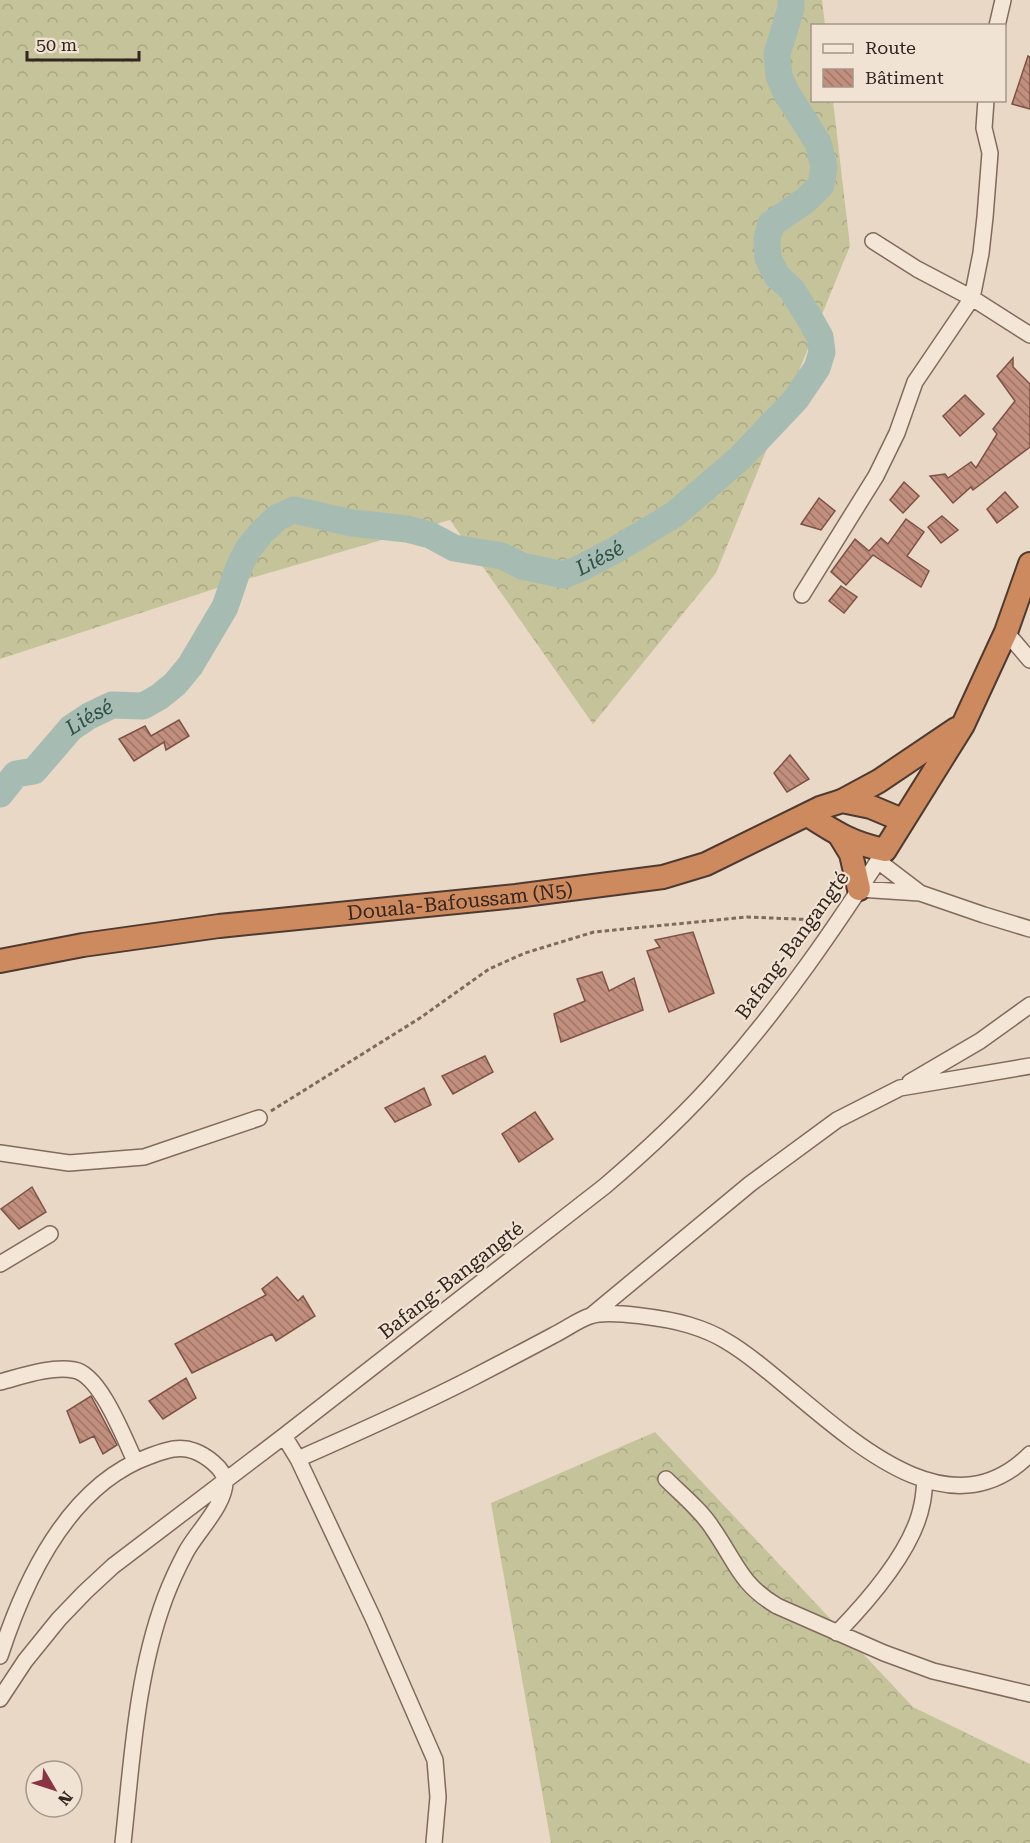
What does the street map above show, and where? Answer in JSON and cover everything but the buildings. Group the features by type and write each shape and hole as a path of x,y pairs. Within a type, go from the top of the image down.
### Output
{"highway":[{"path":"808,815 840,836 881,855 963,725 987,678 1030,564"},
{"name":"Douala-Bafoussam (N5)","path":"0,961 83,945 219,926 516,896 663,877 706,864 842,801 879,781 963,725"},
{"path":"842,801 871,807 902,820"},
{"path":"840,836 851,854 859,889"}],"street":[{"path":"997,24 1003,0"},
{"path":"802,595 876,476 897,433 915,382 972,298 986,217 990,153 984,128 986,102"},
{"path":"873,241 1030,334"},
{"path":"1006,632 1030,660"},
{"path":"881,855 920,893"},
{"name":"Bafang-Bangangté","path":"0,1699 59,1619 113,1566 284,1437 605,1186 640,1156 720,1075 765,1020 838,921 881,855"},
{"path":"859,889 920,893 1030,928"},
{"path":"298,1459 442,1394 592,1315 750,1184 808,1140 837,1120 900,1088 980,1041 1030,1005"},
{"path":"900,1088 1030,1066"},
{"path":"0,1153 69,1163 144,1157 259,1118"},
{"path":"0,1264 50,1234"},
{"path":"592,1315 652,1318 672,1321 712,1333 745,1354 866,1451 925,1480 955,1485 974,1485 1018,1466 1030,1454"},
{"path":"0,1382 51,1370 73,1370 84,1373 93,1382 113,1415 135,1461"},
{"path":"284,1437 298,1459 373,1618 435,1760 438,1797 434,1843"},
{"path":"0,1656 9,1628 41,1556 66,1521 101,1484 135,1461 166,1450 186,1448 202,1454 220,1470 225,1481 221,1497 187,1550 175,1574 156,1625 143,1680 128,1778 123,1843"},
{"path":"666,1479 713,1529 736,1569 762,1597 837,1633 933,1671 1030,1694"},
{"path":"837,1633 864,1605 910,1537 922,1506 925,1480"}],"path":[{"path":"259,1118 420,1018 489,969 525,953 594,932 747,917 838,921"}],"green space":[{"path":"0,0 822,0 825,24 811,24 811,102 833,102 850,246 716,573 593,724 450,520 217,588 0,659"},
{"path":"655,1432 913,1707 1030,1764 1030,1843 551,1843 491,1503"}],"waterway":[{"name":"Liésé","path":"0,794 16,774 34,771 71,728 89,716 112,705 143,706 175,684 190,666 225,607 238,569 248,549 278,517 294,510 352,523 407,529 430,535 454,548 502,556 522,566 564,575 617,549 675,514 740,458 796,399 817,368 822,352 820,337 807,314 792,290 777,276 768,258 767,239 771,224 806,200 821,185 824,167 818,143 786,92 779,76 777,54 791,8 791,0"}]}
